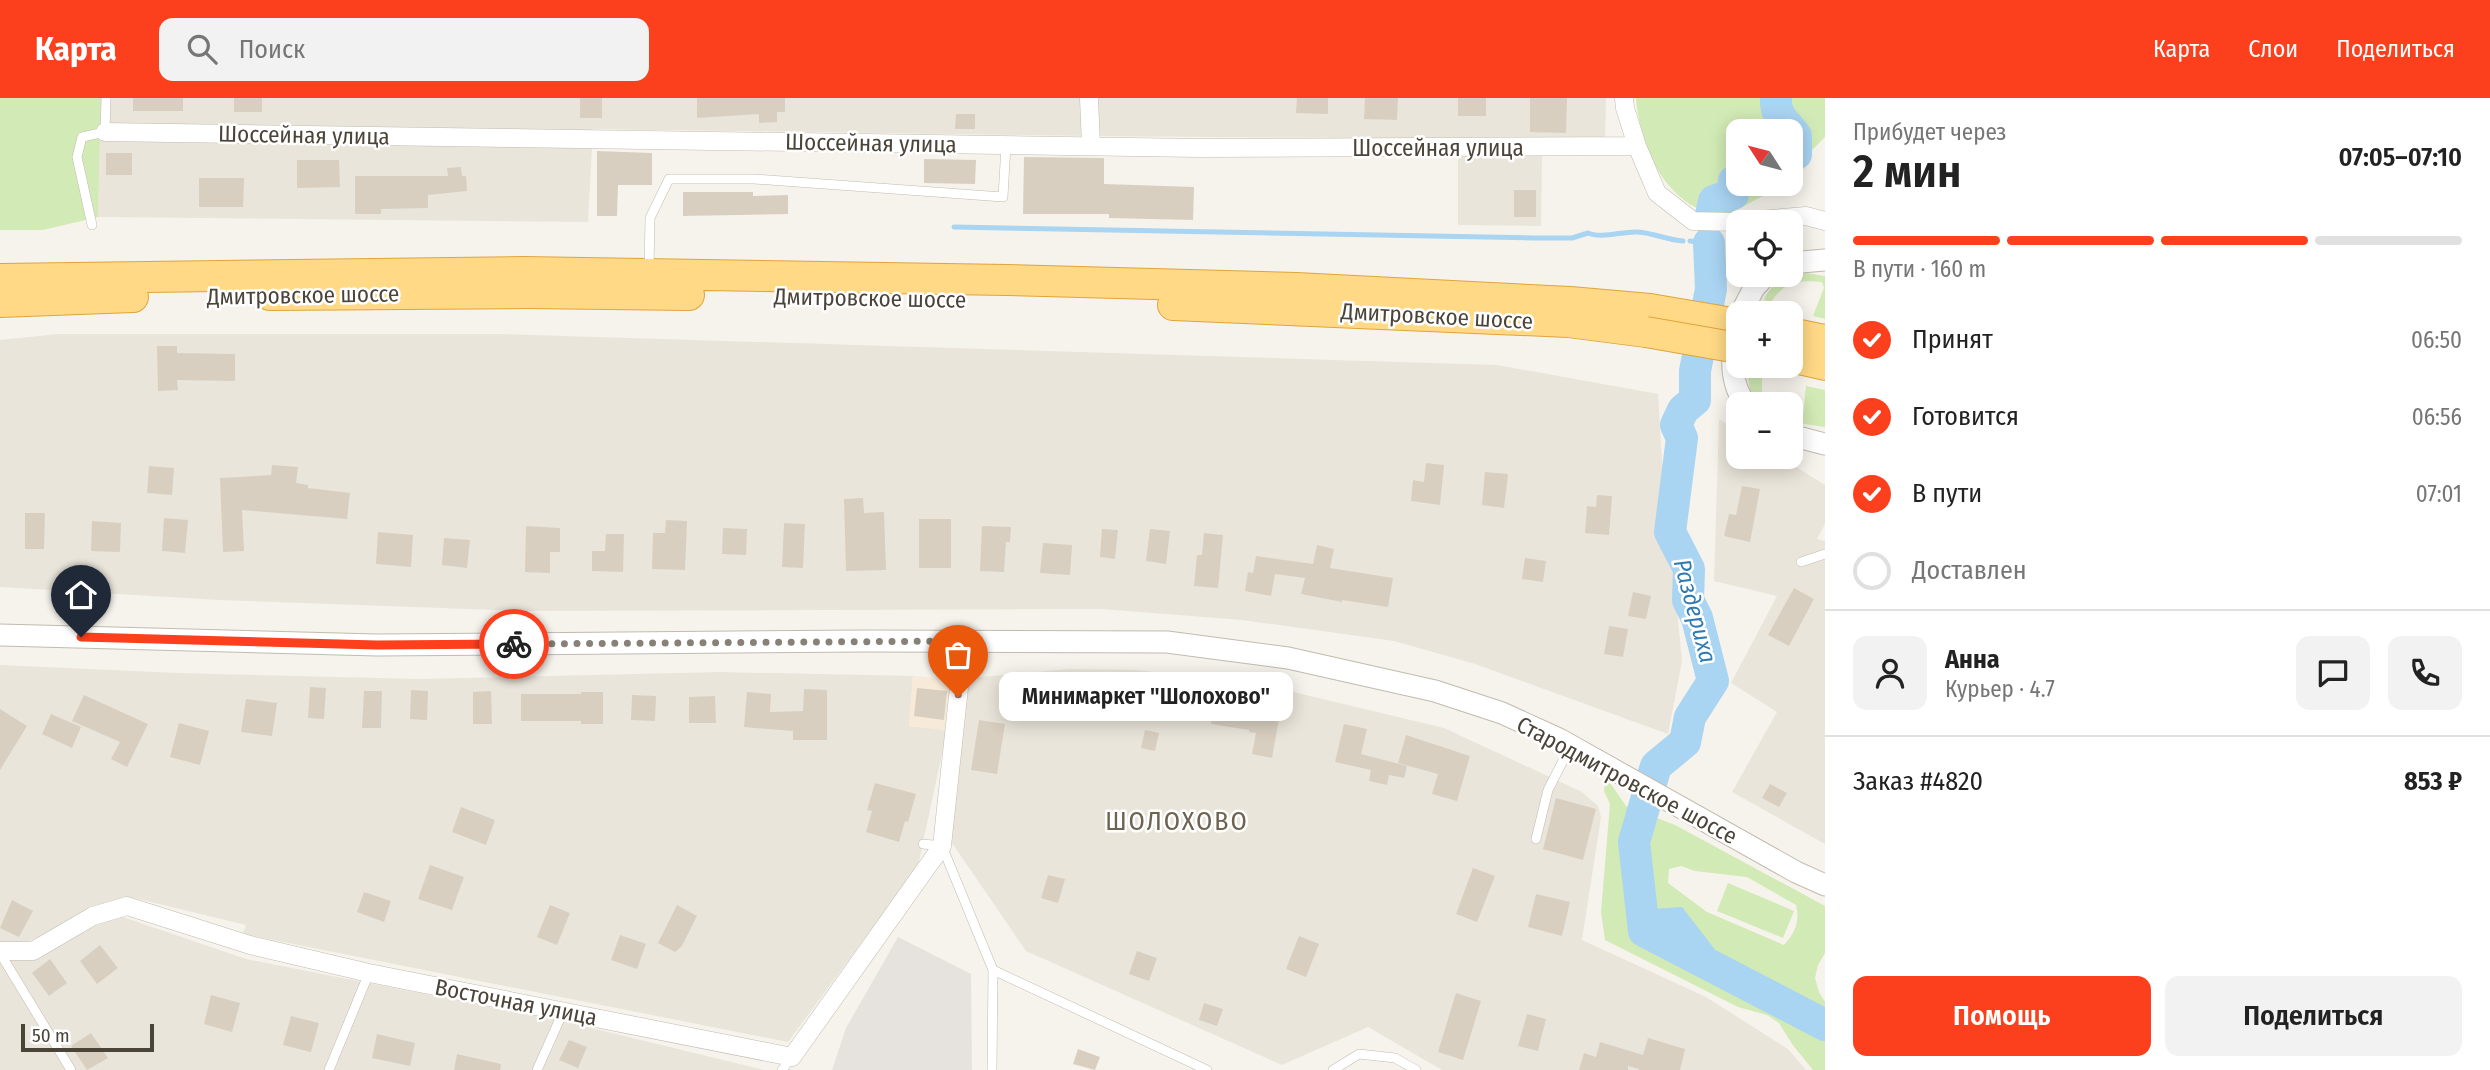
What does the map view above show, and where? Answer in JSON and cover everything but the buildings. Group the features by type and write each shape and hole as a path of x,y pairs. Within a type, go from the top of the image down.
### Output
{"highway":[{"name":"Дмитровское шоссе","path":"0,279 524,272 1296,288 1570,302 1648,321 1726,344"},
{"name":"Дмитровское шоссе","path":"0,302 107,297 526,293 1014,300 1569,322 1648,321 1726,325"}],"street":[{"path":"1089,98 1091,145"},
{"path":"1624,98 1637,146 1657,193 1693,220 1736,222 1806,216 1825,221"},
{"name":"Шоссейная улица","path":"104,132 1199,148 1637,146"},
{"path":"1803,262 1825,260"},
{"path":"1803,438 1825,444"},
{"name":"Стародмитровское шоссе","path":"0,635 377,645 1167,642 1289,658 1435,691 1502,713 1633,779 1796,872 1825,885"},
{"path":"942,846 964,641"},
{"name":"Восточная улица","path":"0,952 33,951 93,916 127,906 250,945 787,1063 942,846"}],"lane":[{"path":"92,225 77,157 82,137 104,132 106,98"},
{"path":"648,274 650,218 669,179 754,179 1003,197 1006,145"},
{"path":"1801,562 1825,554"},
{"path":"1536,839 1548,790 1571,746"},
{"path":"923,844 942,846 993,970 992,1070"},
{"path":"0,952 71,1070"},
{"path":"993,970 1207,1070"},
{"path":"329,1070 369,973"},
{"path":"537,1070 563,1012"},
{"path":"1333,1070 1359,1054 1395,1058 1416,1070"}],"shaded area":[{"path":"101,98 1606,98 1605,140 593,129 588,222 98,217"},
{"path":"1458,156 1542,156 1541,226 1458,225"},
{"path":"58,334 501,334 1497,365 1658,394 1663,477 1658,535 1673,571 1682,661 1668,734 1475,664 1394,641 1242,620 1102,609 524,611 219,600 0,587 0,340"},
{"path":"1719,419 1726,423 1726,469 1799,469 1825,485 1825,524 1817,539 1825,541 1825,844 1732,792 1777,712 1731,683 1777,596 1714,581"},
{"path":"0,665 420,679 720,672 913,676 909,726 947,730 918,866 788,1042 243,934 246,925 130,897 22,944 0,943"},
{"path":"1070,669 1138,670 1281,689 1444,728 1582,792 1598,806 1601,817 1582,940 1706,997 1788,1049 1806,1070 1442,1070 1368,1027 1282,1065 1026,951 950,840 969,678"},
{"path":"913,676 953,679 947,730 909,726"},
{"path":"117,915 246,959 571,1023 764,1070 0,1070 0,959 32,959"},
{"path":"898,937 971,974 972,1070 832,1070 846,1028"}],"green space":[{"path":"0,98 101,98 98,217 43,230 0,230"},
{"path":"1636,98 1825,98 1825,137 1810,152 1803,168 1803,119 1726,119 1726,196 1763,196 1736,210 1726,210 1726,215 1695,207 1668,184 1645,143"},
{"path":"1803,273 1825,276 1825,319 1813,316 1824,288 1822,282 1803,281"},
{"path":"1786,287 1772,301 1764,300 1771,289"},
{"path":"1748,378 1762,378 1762,392 1750,392"},
{"path":"1806,386 1825,390 1825,427 1803,424"},
{"path":"1606,777 1626,806 1675,825 1825,906 1825,953 1815,978 1825,1002 1825,1070 1813,1070 1779,1023 1767,1015 1738,1007 1605,940 1601,912 1610,804 1604,791","holes":["1681,866 1695,871 1747,877 1796,905 1797,922 1791,936 1784,945 1707,912 1668,883 1669,869"]},
{"path":"1728,883 1794,911 1783,938 1717,911"}],"water":[{"path":"1682,907 1727,965 1727,983 1693,973 1644,940 1640,917 1653,909"}],"waterway":[{"name":"Раздериха","path":"1776,98 1782,119"},
{"name":"Раздериха","path":"1711,215 1714,201 1728,196"},
{"path":"954,227 1534,238 1572,238 1588,233 1599,235 1638,232 1683,241"},
{"path":"1690,241 1709,243"},
{"name":"Раздериха","path":"1709,243 1711,289 1695,371 1695,400 1683,410 1676,425 1682,438 1670,532 1689,569 1688,600 1697,618 1713,681 1690,717 1685,742 1656,766 1634,842 1644,931 1825,1025"}],"way so far":[{"path":"514,644 964,641 958,697"}],"place":[{"name":"Минимаркет \"Шолохово\"","path":"958,697"}],"district":[{"name":"ШОЛОХОВО","path":"1177,821"}],"route":[{"path":"81,637 377,645 514,644"}]}
